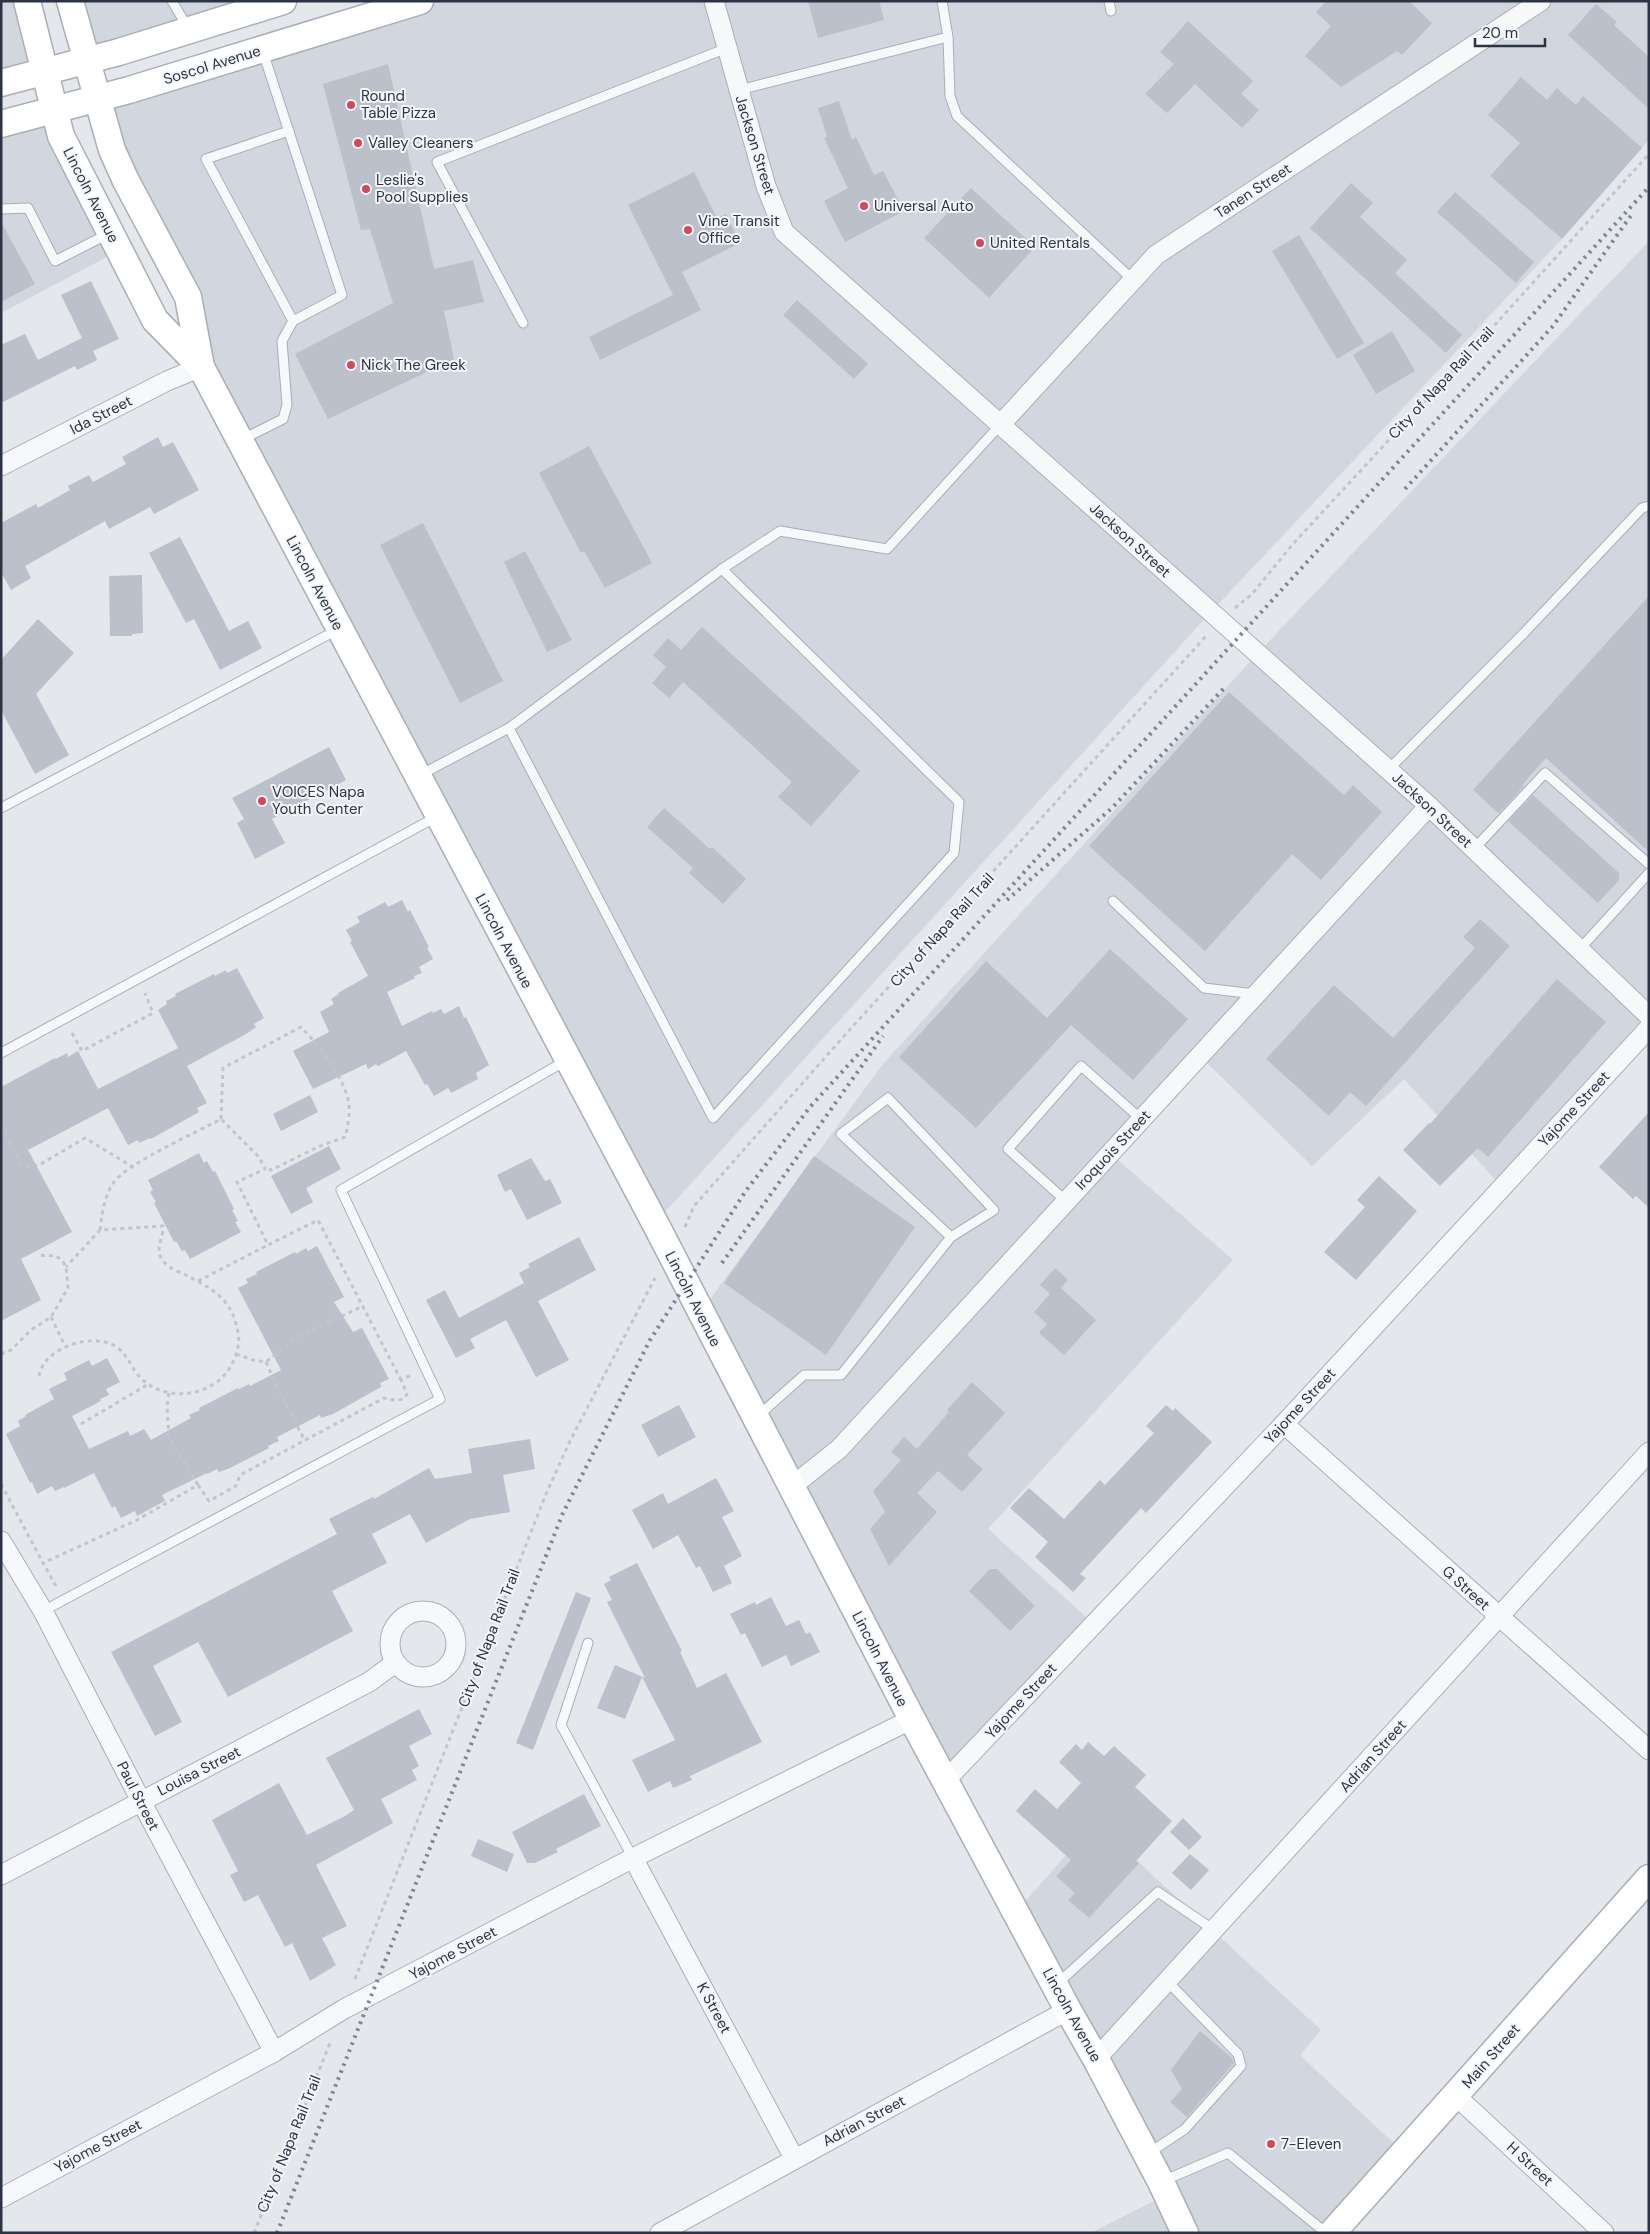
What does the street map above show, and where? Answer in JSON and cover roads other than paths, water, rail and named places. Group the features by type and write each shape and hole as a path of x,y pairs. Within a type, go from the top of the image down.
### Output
{"main road":[{"name":"Lincoln Avenue","path":"27,1 61,136 110,233 156,320 201,367 756,1418 912,1719 1161,2182 1185,2233"},
{"name":"Lincoln Avenue","path":"70,1 112,150 188,297 201,367"},
{"path":"1,83 189,30 253,6 282,1"},
{"name":"Soscol Avenue","path":"1,124 97,98 420,1"},
{"name":"Main Street","path":"1332,2233 1649,1878"}],"street":[{"name":"Jackson Street","path":"714,1 766,186 784,232 1429,806 1649,1016"},
{"name":"Tanen Street","path":"1001,424 1156,255 1541,1"},
{"name":"Ida Street","path":"1,466 167,381 201,367"},
{"name":"Iroquois Street","path":"791,1487 839,1449 1429,806"},
{"name":"Yajome Street","path":"945,1780 1284,1424 1649,1028"},
{"name":"G Street","path":"1284,1424 1649,1750"},
{"name":"Adrian Street","path":"1096,2059 1649,1452"},
{"name":"Paul Street","path":"1,1541 6,1561 43,1611 274,2052"},
{"name":"Louisa Street","path":"1,1875 369,1682 395,1663"},
{"name":"Yajome Street","path":"1,2198 274,2052 344,2009 633,1858 912,1719"},
{"name":"K Street","path":"633,1858 794,2158"},
{"name":"Adrian Street","path":"660,2233 794,2158 1068,2010"},
{"name":"H Street","path":"1456,2096 1604,2233"}],"lane":[{"path":"172,1 189,30"},
{"path":"942,1 948,37 950,96 957,116 1133,280"},
{"path":"1108,1 1111,12"},
{"path":"739,90 948,37"},
{"path":"523,323 437,162 727,48"},
{"path":"240,441 283,419 287,405 282,341 293,321 342,295 262,49"},
{"path":"289,131 206,159 293,321"},
{"path":"1,209 28,208 55,261 110,233"},
{"path":"417,776 509,728 722,569 780,530 887,549 1001,424"},
{"path":"1388,770 1524,633 1642,508 1649,506"},
{"path":"509,728 713,1118 954,853 959,802 722,569"},
{"path":"1,808 339,629"},
{"path":"1474,849 1545,773 1649,864"},
{"path":"1,1053 438,816"},
{"path":"1579,950 1649,873"},
{"path":"1113,901 1204,988 1258,994"},
{"path":"43,1611 440,1399 341,1190 567,1060"},
{"path":"1066,1201 1008,1149 1081,1066 1141,1119"},
{"path":"756,1418 804,1376 841,1375 951,1237 994,1210 888,1098 841,1134 951,1237"},
{"path":"588,1643 561,1725 633,1858"},
{"path":"1055,1986 1158,1892 1214,1930"},
{"path":"1146,2154 1185,2129 1241,2066 1238,2054 1168,1981"},
{"path":"1161,2182 1228,2153 1326,2233"}],"railway":[{"path":"277,2233 563,1513 650,1340 745,1192 810,1107 1649,187"},
{"path":"1405,489 1553,326 1632,214"},
{"path":"1007,900 1112,808 1226,686"},
{"path":"722,1263 883,1036"}],"place":[{"name":"Round Table Pizza","path":"351,105"},
{"name":"Valley Cleaners","path":"358,143"},
{"name":"Leslie's Pool Supplies","path":"366,189"},
{"name":"Universal Auto","path":"864,206"},
{"name":"Vine Transit Office","path":"688,230"},
{"name":"United Rentals","path":"980,243"},
{"name":"Nick The Greek","path":"351,365"},
{"name":"VOICES Napa Youth Center","path":"262,801"},
{"name":"7-Eleven","path":"1271,2144"}]}
